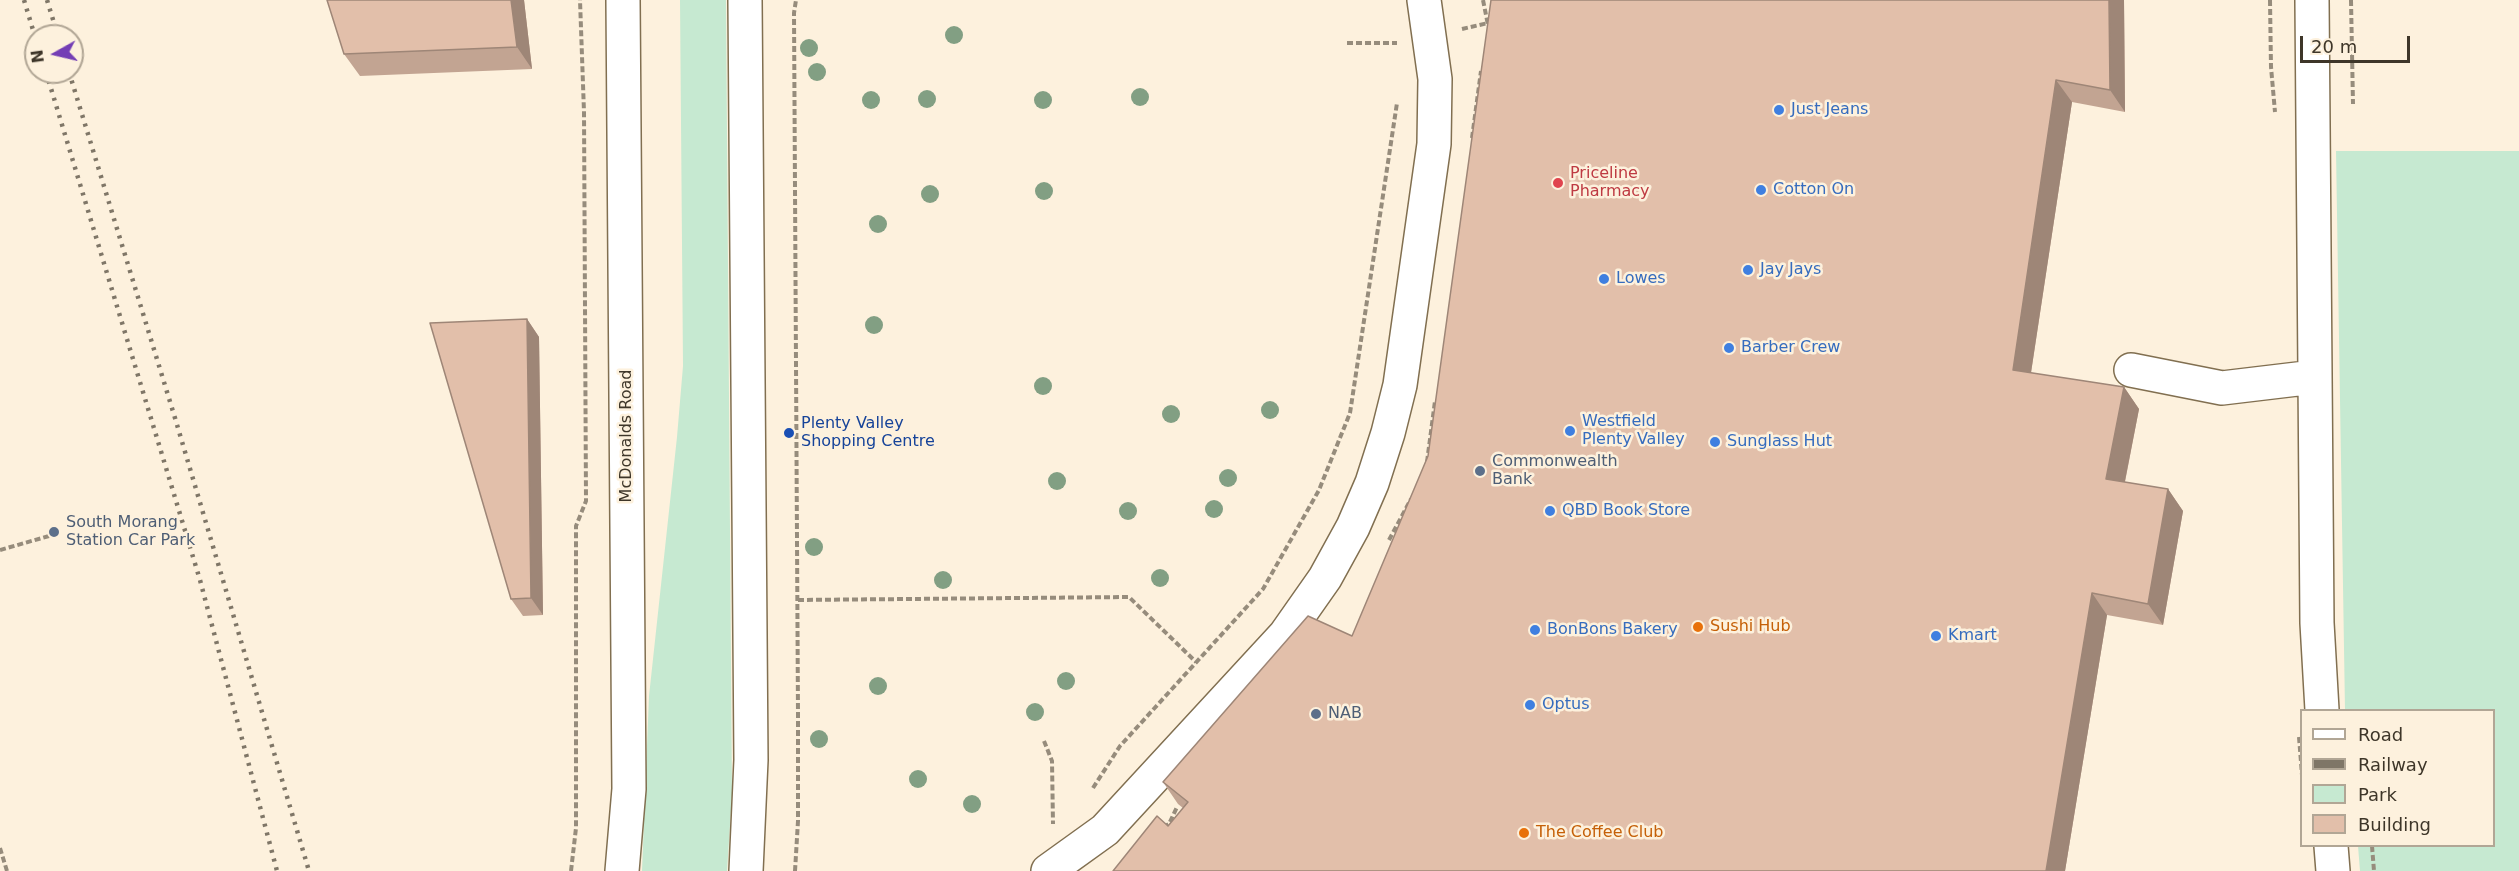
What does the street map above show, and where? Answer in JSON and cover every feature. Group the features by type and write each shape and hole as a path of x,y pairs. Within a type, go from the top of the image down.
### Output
{"main road":[{"name":"McDonalds Road","path":"622,871 629,789 623,0"},
{"path":"1059,864 1105,830 1285,635 1325,578 1353,527 1372,483 1400,385 1434,144 1435,79 1424,0"},
{"path":"2312,0 2317,623 2322,709"},
{"path":"746,2 751,760 746,871"},
{"path":"2131,370 2222,388 2314,377"},
{"path":"2331,847 2333,871"}],"path":[{"path":"570,871 576,828 576,525 586,501 584,112 580,0"},
{"path":"795,871 798,821 794,13 796,0"},
{"path":"2351,0 2353,104"},
{"path":"1347,43 1400,43 1402,51"},
{"path":"1089,794 1105,765 1120,746 1263,589 1319,490 1350,413 1398,94"},
{"path":"0,550 56,534"},
{"path":"798,600 1129,597 1196,662"},
{"path":"1044,741 1052,761 1052,820 1057,836 1059,864"},
{"path":"2372,847 2374,871"},
{"path":"0,848 7,871"}],"green space":[{"path":"680,0 726,0 732,795 727,871 642,871 649,696 683,366"},
{"path":"2336,151 2519,151 2519,871 2360,871 2358,847 2495,847 2495,709 2345,709"}],"building":[{"path":"327,0 511,0 517,47 344,54"},
{"name":"Westfield Plenty Valley","path":"1491,0 2109,0 2110,90 2056,80 2013,370 2124,387 2106,479 2168,489 2148,604 2092,593 2046,871 1113,871 1157,816 1168,826 1188,802 1163,782 1308,616 1352,636 1428,456"},
{"path":"527,319 531,598 511,599 430,323"}],"railway":[{"path":"24,0 31,24"},
{"path":"47,0 54,24"},
{"path":"50,84 200,580 277,871"},
{"path":"73,84 175,418 309,871"}],"place":[{"name":"Just Jeans","path":"1779,110"},
{"name":"Priceline Pharmacy","path":"1558,183"},
{"name":"Cotton On","path":"1761,190"},
{"name":"Jay Jays","path":"1748,270"},
{"name":"Lowes","path":"1604,279"},
{"name":"Barber Crew","path":"1729,348"},
{"name":"Westfield Plenty Valley","path":"1570,431"},
{"name":"Plenty Valley Shopping Centre","path":"789,433"},
{"name":"Sunglass Hut","path":"1715,442"},
{"name":"Commonwealth Bank","path":"1480,471"},
{"name":"QBD Book Store","path":"1550,511"},
{"name":"South Morang Station Car Park","path":"54,532"},
{"name":"Sushi Hub","path":"1698,627"},
{"name":"BonBons Bakery","path":"1535,630"},
{"name":"Kmart","path":"1936,636"},
{"name":"Optus","path":"1530,705"},
{"name":"NAB","path":"1316,714"},
{"name":"The Coffee Club","path":"1524,833"}]}
